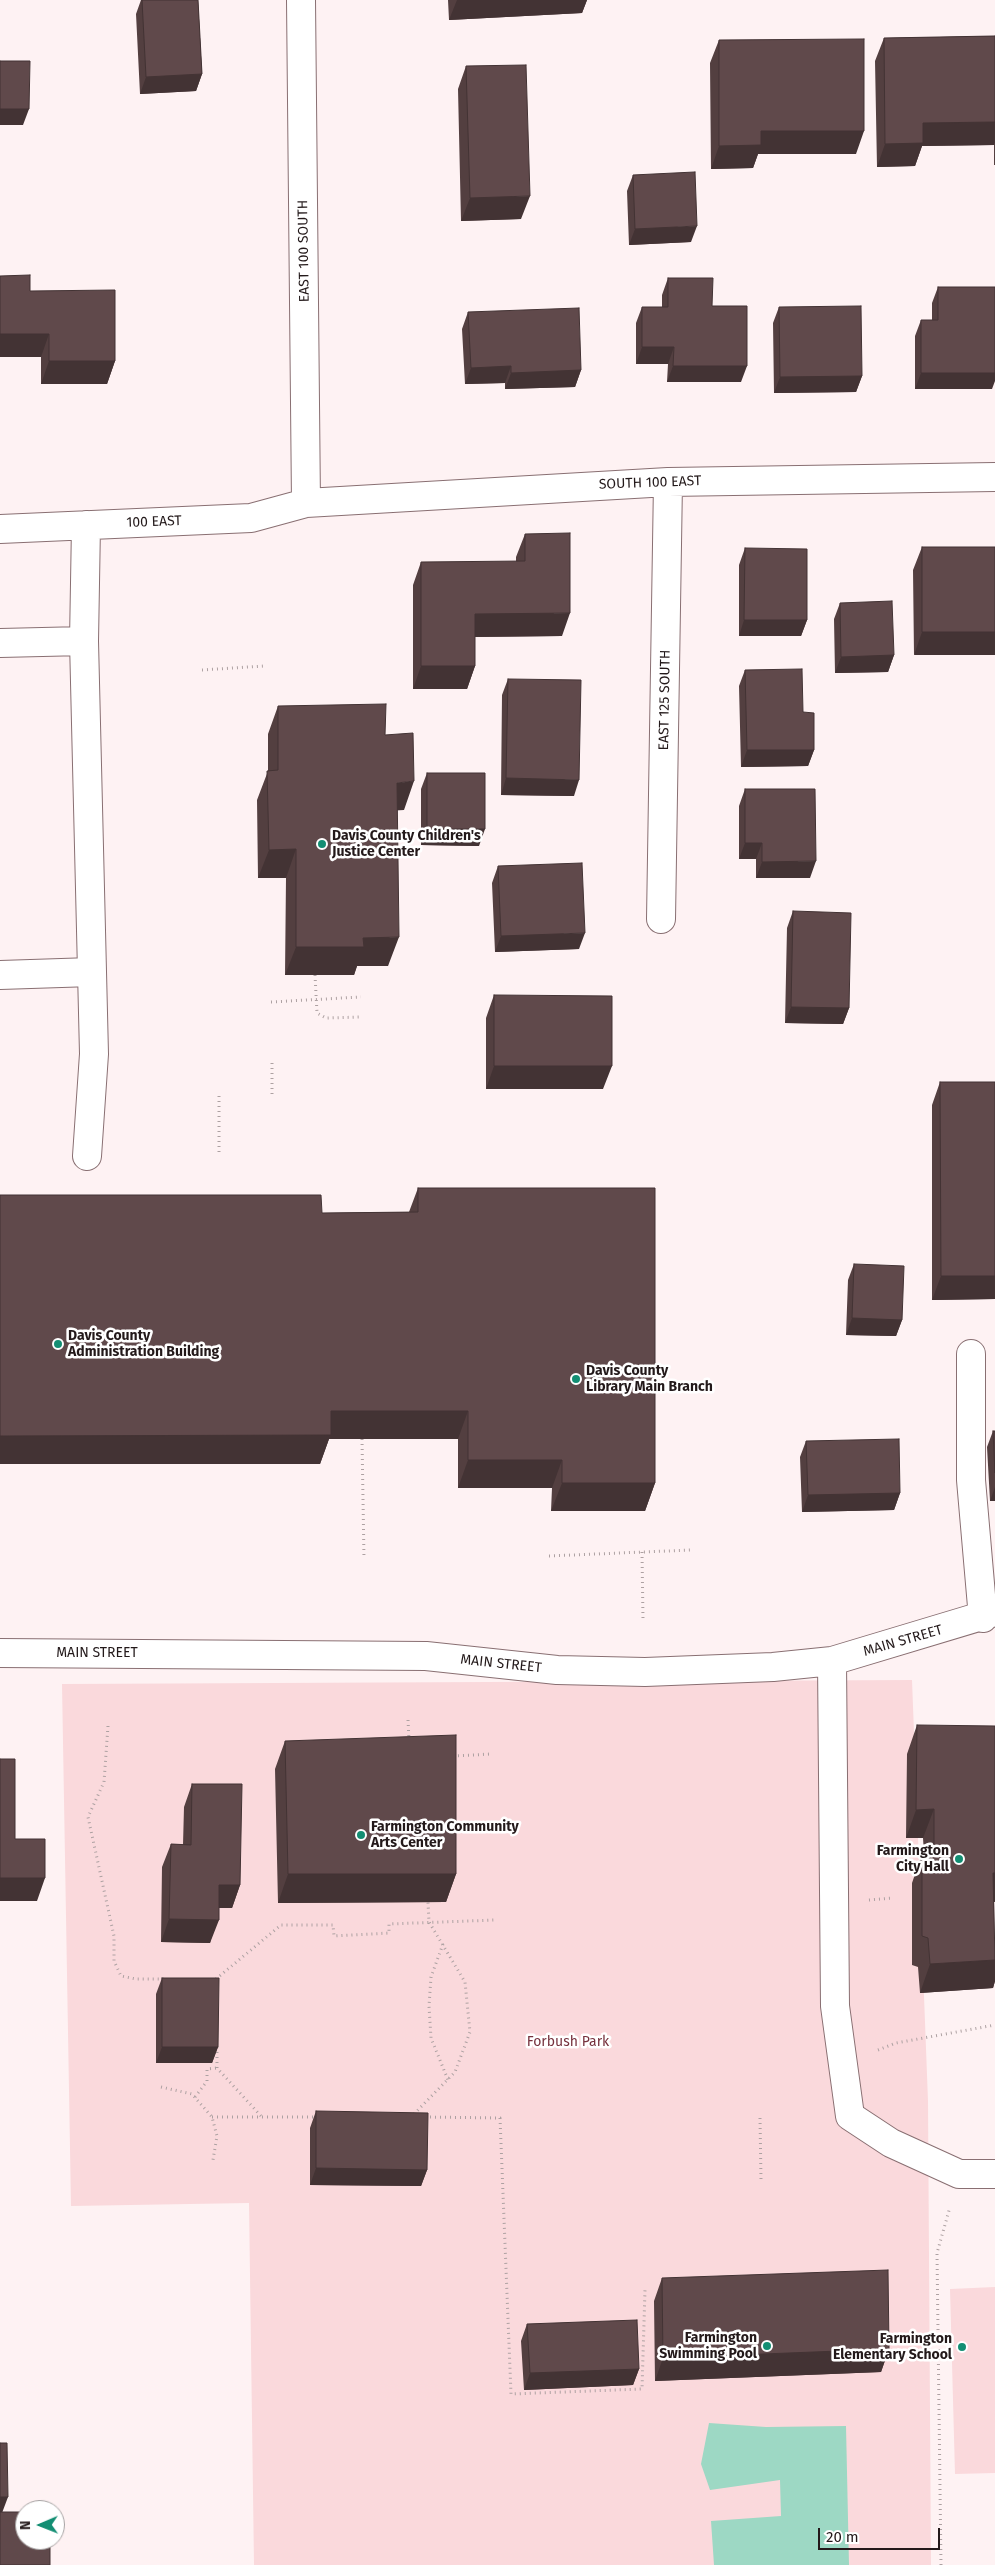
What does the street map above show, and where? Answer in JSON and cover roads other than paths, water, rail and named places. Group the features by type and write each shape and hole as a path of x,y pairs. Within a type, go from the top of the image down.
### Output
{"street":[{"name":"EAST 100 SOUTH","path":"301,0 306,503"},
{"name":"SOUTH 100 EAST","path":"306,503 668,482 995,476"},
{"name":"EAST 125 SOUTH","path":"661,919 668,482"},
{"name":"100 EAST","path":"0,529 251,518 306,503"},
{"path":"86,525 84,641 94,1054 87,1156"},
{"path":"0,642 84,641"},
{"path":"0,975 92,972"},
{"path":"972,1354 971,1480 989,1615"},
{"name":"MAIN STREET","path":"0,1653 426,1656 557,1670 645,1672 773,1667 832,1661 989,1615"},
{"path":"832,1661 836,2006 850,2116 891,2144 959,2174 995,2174"}],"place":[{"name":"Davis County Children's Justice Center","path":"322,844"},
{"name":"Davis County Administration Building","path":"58,1344"},
{"name":"Davis County Library Main Branch","path":"576,1379"},
{"name":"Farmington Community Arts Center","path":"361,1835"},
{"name":"Farmington City Hall","path":"959,1859"},
{"name":"Farmington Swimming Pool","path":"767,2346"},
{"name":"Farmington Elementary School","path":"962,2347"}],"park label":[{"name":"Forbush Park","path":"568,2042"}]}
